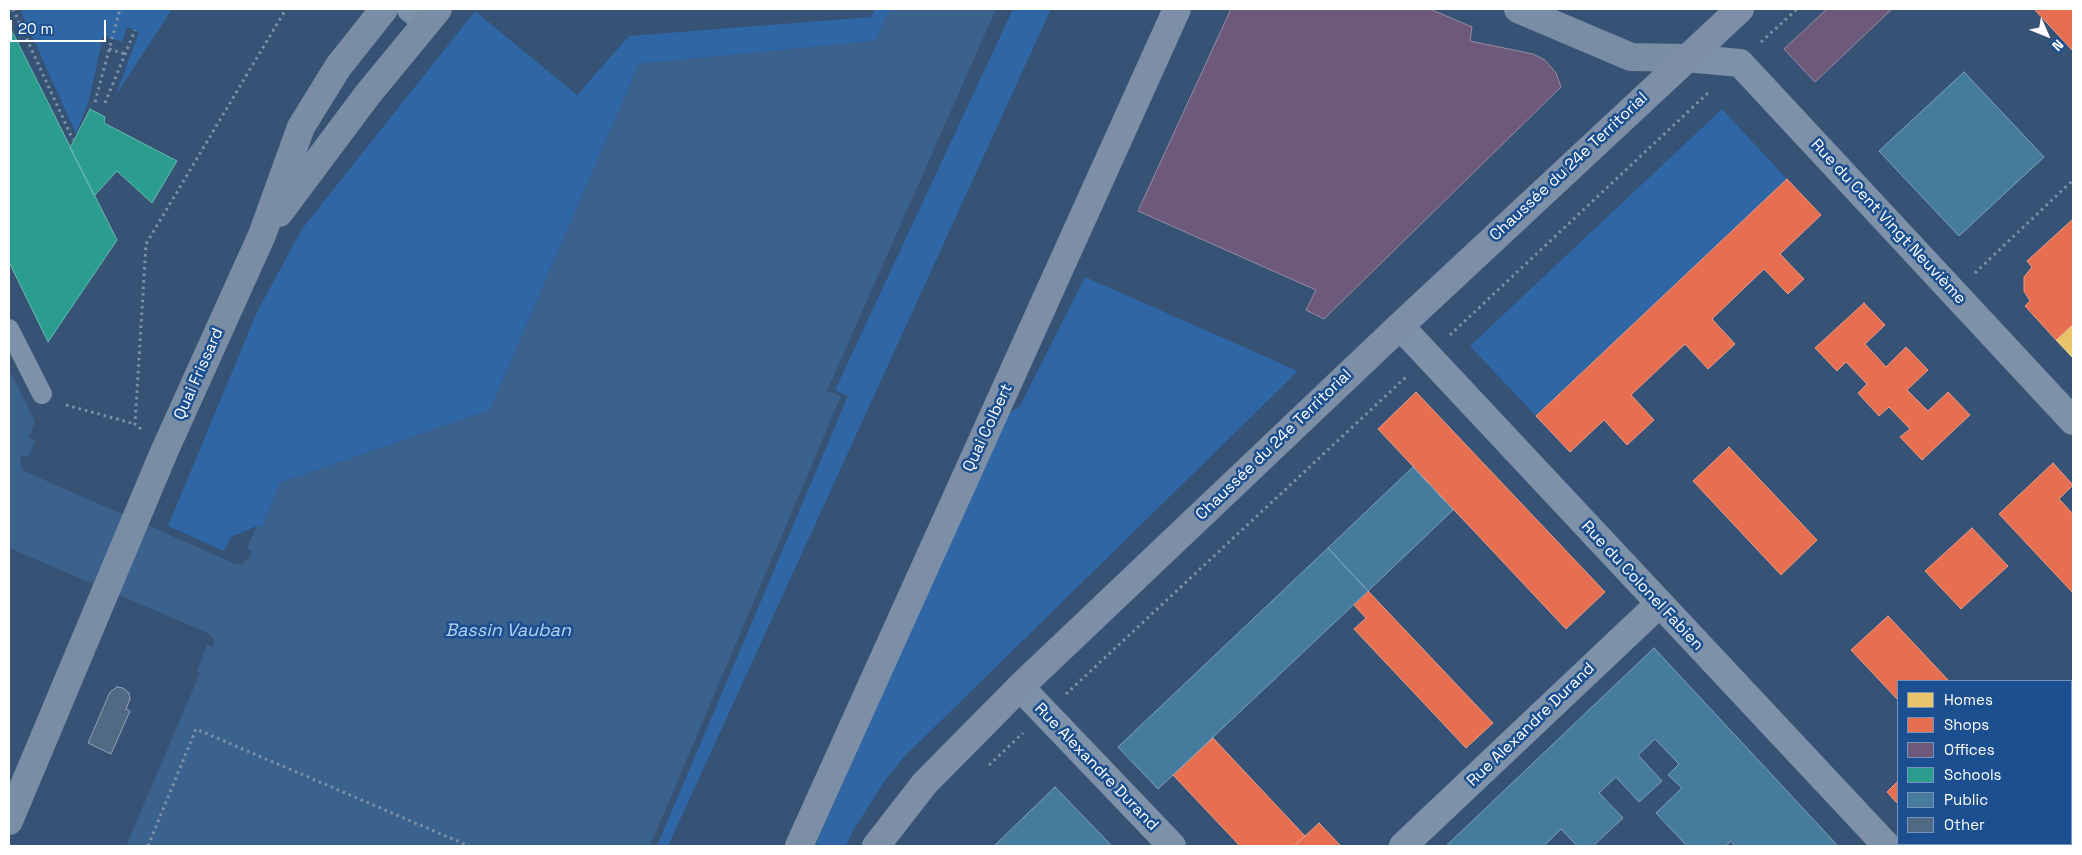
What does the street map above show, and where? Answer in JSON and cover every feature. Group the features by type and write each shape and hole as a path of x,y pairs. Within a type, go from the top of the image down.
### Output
{"main road":[{"name":"Quai Colbert","path":"799,846 1177,9"},
{"name":"Chaussée du 24e Territorial","path":"876,846 925,783 1020,687 1400,326 1686,58 1718,18 1740,9"}],"street":[{"name":"Quai Frissard","path":"9,820 164,452 262,235 301,127 338,67 384,9"},
{"path":"1518,9 1631,57 1686,58 1740,63"},
{"name":"Quai Frissard","path":"262,235 368,94 425,13"},
{"name":"Rue du Cent Vingt Neuvième","path":"1740,63 2073,420"},
{"name":"Rue du Colonel Fabien","path":"1400,326 1887,846"},
{"name":"Rue Alexandre Durand","path":"1403,846 1659,604"},
{"name":"Rue Alexandre Durand","path":"1020,687 1172,846"}],"lane":[{"path":"9,329 42,394"}],"path":[{"path":"13,9 73,140"},
{"path":"95,102 120,9"},
{"path":"135,424 146,244 286,9"},
{"path":"988,766 1797,9"},
{"path":"105,103 135,30"},
{"path":"109,49 125,54"},
{"path":"1955,292 2073,180"},
{"path":"42,394 74,409 135,424 164,452"},
{"path":"148,846 196,729 469,846"}],"shaded area":[{"path":"20,9 172,9 116,95 139,32 127,27 122,42 103,36 89,100 76,134"},
{"path":"875,9 890,9 875,41 639,64 490,410 280,483 262,527 257,526 231,537 224,551 168,526 257,312 302,229 475,11 577,95 629,36 871,17"},
{"path":"1013,9 1051,9 668,846 657,846 848,396 835,390"},
{"path":"1722,109 1787,179 1536,416 1470,346"},
{"path":"1085,277 1298,371 905,756 886,779 854,829 846,846 815,846 1006,415 1020,406"}],"water":[{"name":"Bassin Vauban","path":"890,9 996,9 827,391 841,396 650,846 126,846 200,673 197,671 207,645 213,647 214,640 208,633 9,548 9,369 35,421 29,437 35,441 29,456 21,455 20,464 24,471 236,564 243,564 252,554 252,551 247,548 257,526 262,527 280,483 490,410 639,64 875,41"}],"building: Homes":[{"path":"2073,324 2073,358 2056,340"}],"building: Shops":[{"path":"2034,9 2073,9 2073,51"},
{"path":"1787,179 1821,215 1780,254 1804,279 1788,294 1764,269 1712,319 1735,344 1708,369 1685,344 1631,395 1654,420 1627,445 1604,420 1570,452 1536,416"},
{"path":"2073,219 2073,324 2056,340 2025,306 2030,301 2024,291 2024,277 2032,267 2027,261"},
{"path":"1864,303 1885,325 1865,344 1886,367 1906,347 1928,370 1907,390 1928,411 1948,392 1970,415 1922,460 1900,437 1910,429 1889,407 1879,416 1858,393 1867,384 1846,362 1837,371 1815,348"},
{"path":"1416,392 1605,592 1566,629 1378,429"},
{"path":"1729,447 1817,540 1781,575 1693,481"},
{"path":"2053,463 2073,485 2059,499 2073,514 2073,593 1999,514"},
{"path":"1972,528 2008,566 1961,609 1925,571"},
{"path":"1368,591 1493,723 1466,748 1354,629 1366,618 1353,604"},
{"path":"1888,616 1948,680 1897,680 1897,699 1851,650"},
{"path":"1213,738 1305,836 1294,846 1240,846 1173,775"},
{"path":"1897,782 1897,803 1887,792"},
{"path":"1319,823 1341,846 1294,846 1305,836"}],"building: Offices":[{"path":"1231,9 1430,9 1472,27 1470,41 1533,54 1545,60 1556,73 1561,87 1324,319 1306,310 1316,290 1138,211"},
{"path":"1827,9 1892,9 1815,82 1784,49"}],"building: Schools":[{"path":"9,25 117,240 48,342 9,262"},
{"path":"90,109 105,117 104,123 177,161 152,203 117,171 94,196 70,148"}],"building: Public":[{"path":"1964,72 2044,157 1959,236 1879,151"},
{"path":"1413,467 1453,510 1368,591 1328,548"},
{"path":"1328,548 1368,591 1158,789 1118,747"},
{"path":"1654,648 1838,846 1735,846 1731,841 1726,846 1687,846 1656,813 1682,788 1668,775 1679,764 1655,739 1638,755 1662,781 1639,802 1616,777 1599,793 1623,818 1593,846 1577,846 1561,829 1544,846 1446,846"},
{"path":"2073,769 2072,835 2072,770"},
{"path":"1055,787 1112,846 994,846"},
{"path":"2007,845 2060,845 2058,846"}],"building: Other":[{"path":"117,687 123,688 129,693 130,699 126,709 130,711 111,754 88,743 110,692"}]}
